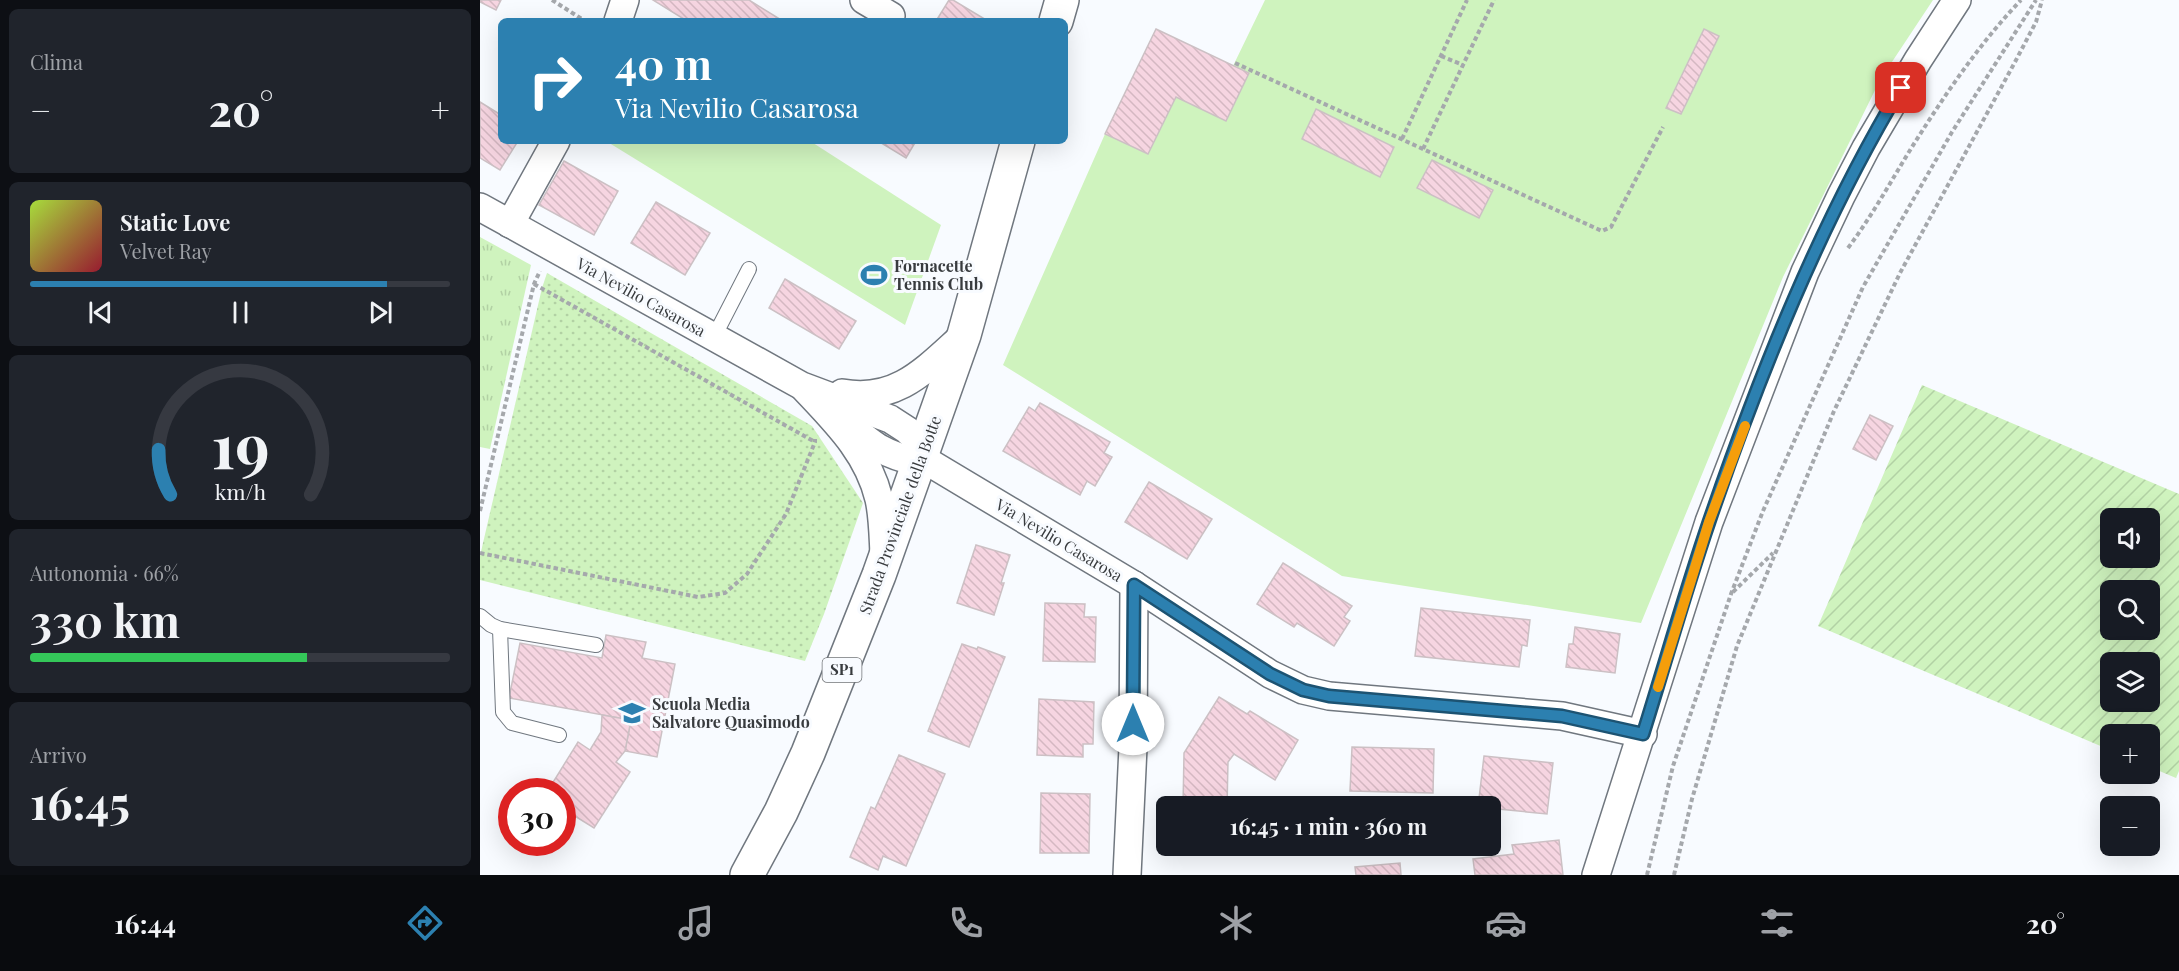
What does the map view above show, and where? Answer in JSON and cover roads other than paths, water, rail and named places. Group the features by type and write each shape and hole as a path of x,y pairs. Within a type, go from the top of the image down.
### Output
{"main road":[{"path":"1057,18 1062,0"},
{"name":"Strada Provinciale della Botte","path":"747,875 782,812 808,753 884,560 964,334 1017,144"}],"street":[{"path":"619,18 625,0"},
{"path":"864,0 891,16"},
{"path":"1596,875 1709,522 1805,272 1866,148 1957,0"},
{"path":"510,224 554,144"},
{"name":"Via Nevilio Casarosa","path":"480,207 802,386 880,450 899,458 920,455 1134,585 1270,674 1303,690 1329,696 1562,716 1643,734"},
{"name":"Via Nevilio Casarosa","path":"802,386 867,396 890,391 925,369 964,334"},
{"name":"Via Nevilio Casarosa","path":"802,386 849,437 868,467 879,499 884,560"},
{"path":"1127,875 1133,747 1134,585"}],"lane":[{"path":"714,337 749,269"},
{"path":"480,616 491,626 500,629 596,645"},
{"path":"500,629 503,712 512,723 559,735"}],"place":[{"name":"Fornacette Tennis Club","path":"874,275"},
{"name":"Scuola Media Salvatore Quasimodo","path":"632,713"}]}
